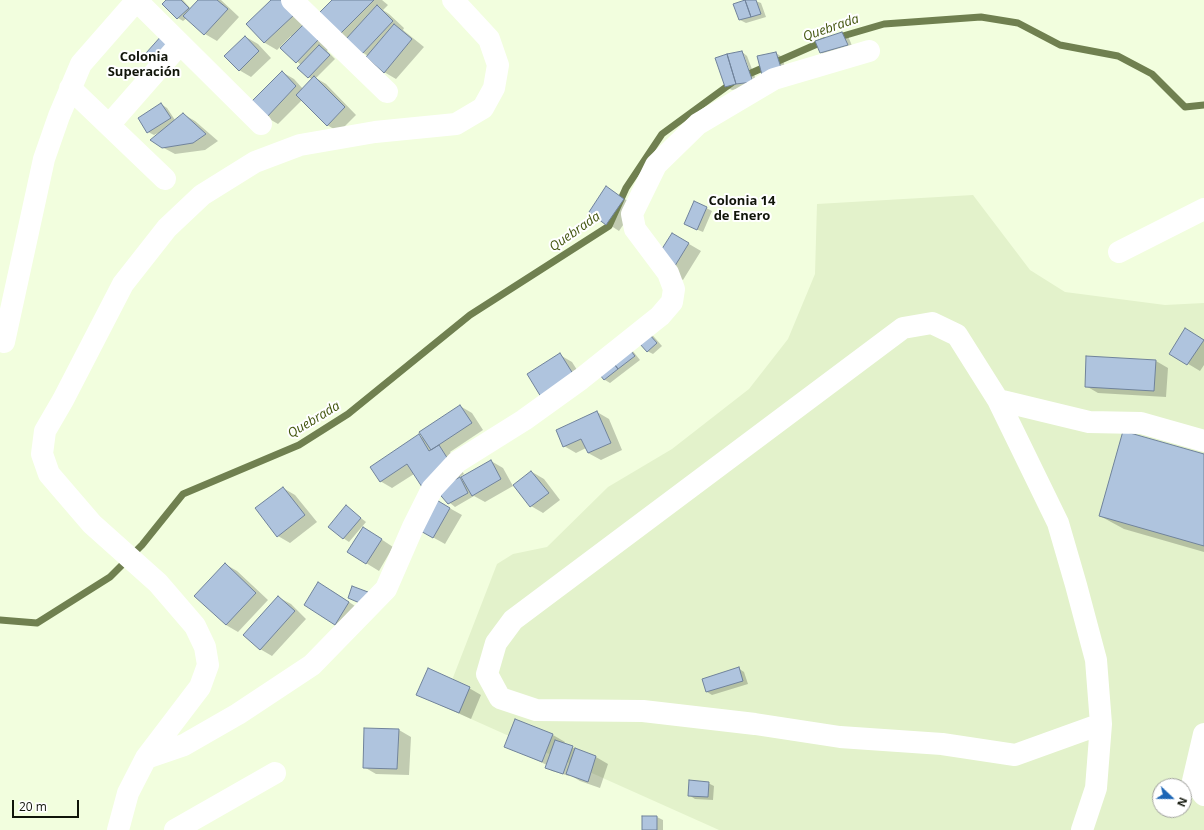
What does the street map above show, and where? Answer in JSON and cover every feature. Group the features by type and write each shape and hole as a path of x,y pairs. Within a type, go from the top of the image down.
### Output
{"street":[{"path":"4,342 44,159 70,88 81,64 137,0 261,124"},
{"path":"292,0 387,92"},
{"path":"118,830 128,793 146,758 200,687 208,665 205,647 195,626 158,583 92,524 50,474 42,454 45,431 63,400 123,284 167,228 197,200 255,162 300,146 375,132 456,124 483,108 494,88 498,65 489,39 453,0"},
{"path":"109,125 180,44"},
{"path":"146,758 184,745 238,714 312,665 386,589 432,489 457,462 524,420 581,379 660,316 672,302 674,289 668,273 635,229 632,214 656,166 698,124 774,79 868,51"},
{"path":"70,88 165,179"},
{"path":"1119,252 1204,209"},
{"path":"1082,830 1096,788 1101,724 1096,660 1058,523 998,400 957,335 932,323 903,328 513,620 496,643 487,674 500,698 536,710 643,711 755,724 840,737 942,744 1015,755 1101,724"},
{"path":"998,400 1089,422 1142,423 1204,441"},
{"path":"1204,734 1193,782 1204,795"},
{"path":"175,830 274,773"}],"shaded area":[{"path":"973,195 1030,270 1065,292 1165,305 1204,303 1204,830 719,830 442,706 497,564 513,554 547,547 608,487 672,449 749,389 788,339 815,274 817,204"}],"building":[{"path":"166,0 181,0 189,8 177,19 162,4"},
{"path":"198,0 217,0 228,9 204,35 183,16"},
{"path":"271,0 281,0 295,14 264,43 246,24"},
{"path":"332,0 374,0 337,37 316,16"},
{"path":"745,0 756,0 761,14 751,17"},
{"path":"745,0 751,17 739,20 733,4"},
{"path":"377,5 393,21 362,54 346,39"},
{"path":"304,24 319,39 296,63 280,48"},
{"path":"394,24 412,39 384,73 366,57"},
{"path":"842,32 848,45 820,53 815,41"},
{"path":"163,34 175,44 158,63 146,53"},
{"path":"245,36 259,51 239,71 224,56"},
{"path":"319,45 330,55 308,78 297,68"},
{"path":"742,51 753,82 736,84 727,54"},
{"path":"776,52 782,71 762,75 757,56"},
{"path":"727,54 736,84 725,87 715,58"},
{"path":"282,71 296,86 266,118 250,103"},
{"path":"314,76 345,107 327,126 296,95"},
{"path":"161,103 171,118 147,133 138,118"},
{"path":"183,113 206,134 193,143 162,148 150,140"},
{"path":"606,186 624,199 606,225 589,212"},
{"path":"694,201 707,207 697,230 684,224"},
{"path":"672,233 689,243 670,274 653,263"},
{"path":"642,326 657,343 647,352 632,335"},
{"path":"1185,328 1204,340 1187,365 1169,354"},
{"path":"622,340 635,356 618,369 606,353"},
{"path":"560,353 575,377 541,397 527,374"},
{"path":"606,353 618,369 604,380 592,365"},
{"path":"1086,356 1156,360 1154,391 1085,387"},
{"path":"460,405 472,423 431,450 419,432"},
{"path":"597,411 611,443 588,453 581,439 563,447 556,430"},
{"path":"1123,431 1204,454 1204,546 1099,516"},
{"path":"419,434 429,451 439,445 453,467 422,487 407,464 380,482 370,467"},
{"path":"491,460 501,479 472,496 461,477"},
{"path":"531,471 549,493 530,507 513,485"},
{"path":"460,477 468,493 448,504 436,490"},
{"path":"283,487 305,515 277,537 255,508"},
{"path":"435,499 450,508 433,538 417,529"},
{"path":"346,505 361,518 343,539 328,527"},
{"path":"363,527 382,539 366,564 347,552"},
{"path":"225,563 256,593 226,625 194,596"},
{"path":"318,582 349,602 335,625 304,605"},
{"path":"352,586 368,592 362,604 348,598"},
{"path":"278,596 295,611 260,650 243,635"},
{"path":"739,667 743,681 706,692 702,679"},
{"path":"428,668 470,687 459,713 416,695"},
{"path":"515,719 553,734 542,762 504,747"},
{"path":"364,728 399,729 397,769 363,768"},
{"path":"555,740 573,746 563,774 545,768"},
{"path":"575,748 596,756 588,782 566,774"},
{"path":"689,780 709,782 708,797 688,796"},
{"path":"642,816 657,816 657,830 642,830"}],"waterway":[{"name":"Quebrada","path":"836,38 884,24 981,17 1018,23 1060,45 1118,56 1152,74 1185,107 1204,105"},
{"name":"Quebrada","path":"742,77 824,41"},
{"name":"Quebrada","path":"0,620 37,623 110,577 142,545 183,494 299,445 348,414 470,315 609,226 626,188 662,134 733,82"}],"district":[{"name":"Colonia Superación","path":"144,64"},
{"name":"Colonia 14 de Enero","path":"742,208"}]}
